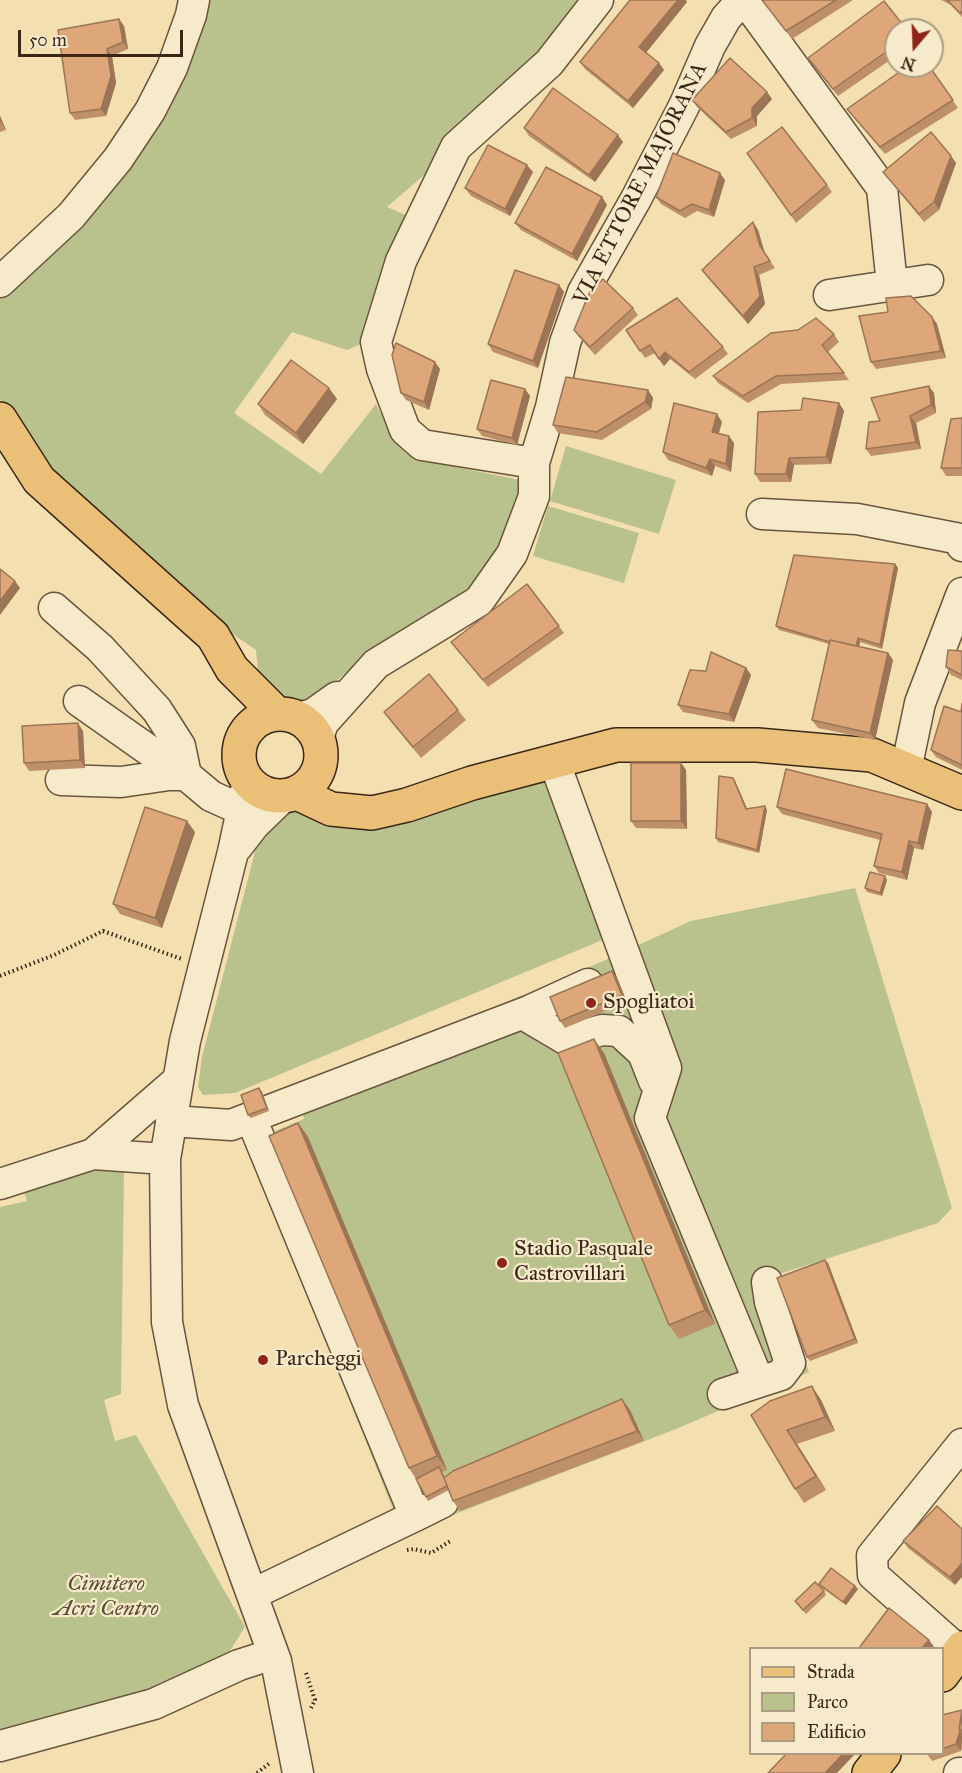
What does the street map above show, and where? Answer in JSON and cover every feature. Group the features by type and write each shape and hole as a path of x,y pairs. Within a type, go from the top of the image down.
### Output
{"main road":[{"path":"0,419 39,480 213,636 232,669 240,711 242,741 239,755 245,795 258,790 270,795 299,789 339,796 372,813 407,805 472,783 616,745 757,745 872,755 962,793"},
{"path":"232,669 298,723 321,764 299,789"},
{"path":"242,741 256,722 298,723"},
{"path":"869,1773 883,1755"}],"street":[{"path":"0,282 71,216 118,159 150,111 172,68 192,15 194,0"},
{"path":"534,463 422,446 405,430 382,369 376,342 401,261 456,147 549,63 598,0"},
{"path":"744,0 882,188 892,285"},
{"name":"VIA ETTORE MAJORANA","path":"298,723 323,723 352,687 376,664 479,601 512,554 534,496 534,463 551,407 565,343 583,292 641,189 684,106 710,46 726,18 744,0"},
{"path":"829,295 928,280"},
{"path":"762,514 857,519 960,539 962,546"},
{"path":"906,770 920,703 962,593"},
{"path":"54,608 99,648 157,710 180,746 178,775"},
{"path":"79,701 157,756 178,775 211,796 245,795 233,852 202,967 177,1081 165,1159 167,1322 183,1405 273,1654 289,1718 298,1773"},
{"path":"554,761 666,1068 650,1118 759,1382"},
{"path":"61,780 121,782 178,775"},
{"path":"233,852 254,825 299,789"},
{"path":"171,1121 231,1125 523,1014 607,976"},
{"path":"523,1014 567,1040 602,1030 619,1031 643,1053 659,1094"},
{"path":"93,1154 177,1081"},
{"path":"264,1113 415,1516"},
{"path":"0,1184 93,1154 165,1159"},
{"path":"723,1394 781,1375 790,1363 770,1302 767,1282"},
{"path":"955,1658 873,1575 872,1556 962,1443"},
{"path":"253,1594 443,1502"},
{"path":"882,1624 900,1600"},
{"path":"0,1746 154,1704 239,1665 273,1654"}],"path":[{"path":"0,976 54,955 103,931 202,967"},
{"path":"403,1551 414,1549 431,1553 452,1540"},
{"path":"289,1718 309,1711 315,1701 305,1672"}],"green space":[{"path":"194,0 587,0 445,157 387,207 413,218 367,341 347,350 292,332 234,413 321,474 376,404 391,434 406,453 416,459 525,481 503,551 468,590 373,651 303,708 287,709 272,702 258,672 256,650 212,620 61,482 0,399 0,282 118,159"},
{"path":"566,446 676,480 659,534 550,501"},
{"path":"548,506 639,533 624,583 533,556"},
{"path":"541,775 560,801 612,936 235,1093 203,1095 198,1087 202,1057 258,840 290,810"},
{"path":"855,888 952,1208 938,1223 773,1276 809,1372 676,1429 403,1534 246,1143 304,1119 297,1091 610,958 691,921"},
{"name":"Cimitero Acri Centro","path":"84,1169 124,1170 121,1394 104,1400 115,1441 136,1435 245,1627 219,1668 125,1705 0,1734 0,1207 27,1201 23,1188"}],"building":[{"path":"630,0 678,0 639,47 659,63 628,101 580,62"},
{"path":"762,0 836,0 786,31"},
{"path":"947,0 962,0 962,11 960,13"},
{"path":"884,1 897,18 884,18 884,53 833,89 808,58"},
{"path":"119,19 123,42 107,49 111,76 101,109 70,113 58,30"},
{"path":"730,58 767,92 752,108 752,118 726,132 692,100"},
{"path":"891,78 937,78 953,100 880,147 847,109"},
{"path":"553,88 618,135 589,175 524,128"},
{"path":"782,127 827,185 791,215 747,153"},
{"path":"931,132 951,156 934,202 919,214 883,172"},
{"path":"488,145 527,165 505,209 465,188"},
{"path":"673,153 720,173 709,210 692,204 680,211 656,197"},
{"path":"546,167 602,197 572,254 515,223"},
{"path":"753,222 760,246 770,261 754,267 760,296 743,316 702,270"},
{"path":"515,270 559,285 533,361 488,344"},
{"path":"603,279 633,308 590,347 574,330 590,291"},
{"path":"911,296 932,317 941,351 871,362 859,316 888,312 886,298"},
{"path":"677,298 723,347 689,372 665,352 659,359 650,345 640,351 626,330"},
{"path":"816,318 834,334 822,345 844,373 776,376 743,396 713,376 771,333 798,330"},
{"path":"396,343 435,362 424,402 401,393 392,355"},
{"path":"291,360 329,388 296,433 258,404"},
{"path":"566,377 648,390 645,402 597,432 553,425"},
{"path":"491,380 525,389 512,438 477,429"},
{"path":"929,386 931,405 910,416 916,442 866,449 869,422 880,421 871,398"},
{"path":"803,398 839,403 826,457 789,458 786,474 755,474 758,412 801,410"},
{"path":"674,403 717,414 712,432 729,436 726,464 710,459 706,468 663,452"},
{"path":"962,418 962,468 941,468 951,419"},
{"path":"794,555 895,564 880,645 858,638 856,646 830,640 830,642 776,626"},
{"path":"0,569 15,581 0,601"},
{"path":"527,584 559,626 483,680 451,642"},
{"path":"830,640 888,653 870,733 812,720"},
{"path":"948,650 962,651 962,675 946,667"},
{"path":"711,652 746,668 729,714 678,705 690,670 706,671"},
{"path":"429,674 458,710 413,747 384,712"},
{"path":"962,703 962,765 931,750 944,706 961,712"},
{"path":"78,723 80,760 24,763 22,726"},
{"path":"631,763 681,763 681,821 631,821"},
{"path":"786,769 927,804 918,843 909,841 902,872 874,866 882,834 777,807"},
{"path":"719,776 733,778 746,809 765,806 757,850 716,838"},
{"path":"145,807 187,821 155,918 113,904"},
{"path":"870,872 885,876 880,893 865,888"},
{"name":"Spogliatoi","path":"612,971 622,995 560,1021 550,997"},
{"path":"594,1039 705,1310 669,1325 558,1053"},
{"path":"259,1088 267,1108 248,1115 241,1095"},
{"path":"298,1123 437,1456 409,1468 269,1136"},
{"path":"825,1260 855,1339 807,1357 777,1278"},
{"path":"812,1386 825,1417 787,1430 816,1476 795,1489 751,1415 770,1401"},
{"path":"622,1399 637,1431 453,1501 444,1478 453,1471"},
{"path":"439,1467 447,1486 426,1497 416,1479"},
{"path":"937,1506 962,1529 962,1563 950,1577 903,1541"},
{"path":"831,1568 855,1586 843,1602 819,1584"},
{"path":"815,1582 824,1591 803,1610 795,1601"},
{"path":"889,1608 929,1640 923,1647 860,1647"},
{"path":"962,1710 956,1744 944,1748 944,1714"},
{"path":"785,1755 842,1755 825,1773 768,1773"}],"place":[{"name":"Spogliatoi","path":"591,1003"},
{"name":"Stadio Pasquale Castrovillari","path":"502,1263"},
{"name":"Parcheggi","path":"263,1360"}]}
